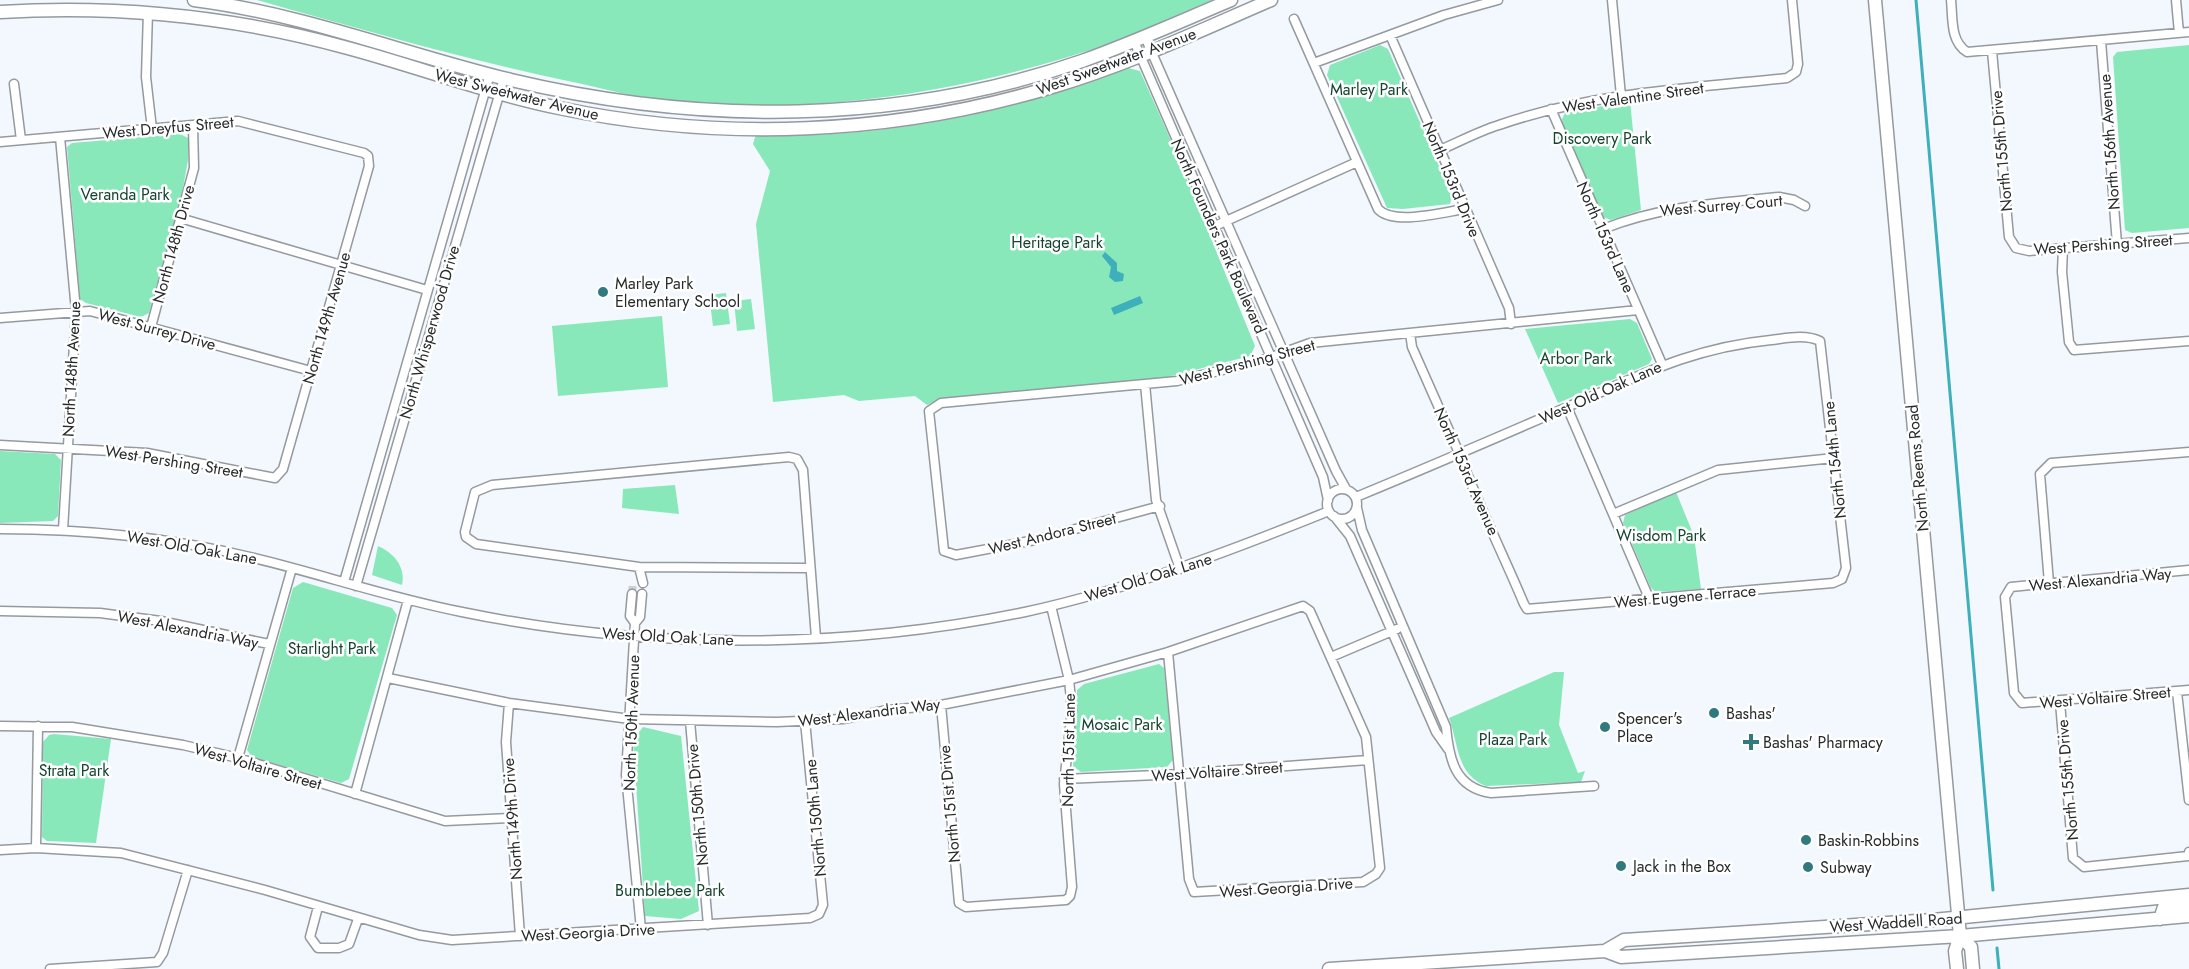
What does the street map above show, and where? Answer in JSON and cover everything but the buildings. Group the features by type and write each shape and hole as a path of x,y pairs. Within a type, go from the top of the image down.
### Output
{"main road":[{"name":"West Sweetwater Avenue","path":"194,0 290,16 504,78 584,96 719,112 805,112 884,106 969,91 1054,69 1140,39 1231,0"},
{"name":"West Sweetwater Avenue","path":"0,12 74,9 201,17 303,37 570,110 633,120 732,129 805,128 888,122 970,108 1054,87 1146,53 1271,0"},
{"name":"North Reems Road","path":"1875,0 1960,936 1955,951 1957,969"},
{"name":"West Waddell Road","path":"1329,969 1443,967 1605,951 1624,940 1958,918 2189,895"},
{"path":"2160,919 2164,908 2189,905"},
{"name":"West Waddell Road","path":"1605,951 1621,957 1960,936 2189,916"},
{"path":"1670,954 1686,946 1747,942 1784,930"},
{"name":"North Reems Road","path":"1960,936 1971,947 1973,969"}],"street":[{"path":"1314,63 1390,35 1498,0"},
{"path":"1612,0 1621,96"},
{"name":"West Valentine Street","path":"1440,150 1497,125 1551,109 1621,96 1787,78 1796,72 1798,64 1792,0"},
{"path":"1951,0 1958,46 1967,52 2189,32"},
{"path":"2176,0 2179,33"},
{"path":"148,12 146,77 152,129"},
{"path":"1294,19 1357,162 1384,216 1396,218 1465,209"},
{"name":"North 153rd Drive","path":"1390,35 1509,308 1511,324"},
{"name":"North Founders Park Boulevard","path":"1140,39 1215,226 1325,482 1328,500"},
{"name":"North 156th Avenue","path":"2101,41 2117,244"},
{"name":"North 155th Drive","path":"1992,51 2010,237 2016,248"},
{"name":"North Founders Park Boulevard","path":"1146,53 1227,222 1346,489"},
{"name":"North Whisperwood Drive","path":"344,582 490,74"},
{"name":"North Whisperwood Drive","path":"356,586 504,78"},
{"path":"14,84 21,140"},
{"name":"North 153rd Lane","path":"1551,109 1662,364"},
{"name":"West Dreyfus Street","path":"0,142 249,122 368,156"},
{"name":"North 148th Drive","path":"151,327 194,168 193,125"},
{"name":"North 148th Avenue","path":"60,137 76,311 63,530"},
{"name":"North 149th Avenue","path":"275,478 283,469 342,265 369,166 368,156"},
{"path":"1215,226 1357,162"},
{"name":"West Surrey Court","path":"1602,229 1648,213 1686,206 1779,197 1794,200 1805,206"},
{"path":"180,218 427,290"},
{"name":"West Pershing Street","path":"2016,248 2029,251 2189,238"},
{"path":"2062,248 2069,342 2074,350 2189,341"},
{"name":"West Pershing Street","path":"944,551 928,411 941,403 1194,378 1310,343 1638,310"},
{"name":"West Surrey Drive","path":"0,318 90,311 311,371"},
{"name":"North 153rd Avenue","path":"1410,333 1412,347 1527,609"},
{"name":"West Old Oak Lane","path":"1356,497 1662,364 1702,351 1750,342 1810,336 1820,341"},
{"name":"North 154th Lane","path":"1820,341 1846,568 1842,579"},
{"path":"1145,384 1156,500 1160,506 1180,569"},
{"path":"1567,407 1649,598"},
{"name":"West Pershing Street","path":"0,445 147,453 275,478"},
{"path":"2049,583 2040,474 2051,463 2189,452"},
{"path":"810,568 638,576 476,544 466,537 465,532 475,492 480,488 511,483 789,457 797,459 803,470 816,638"},
{"path":"1613,514 1718,470 1834,458"},
{"path":"1448,750 1446,727 1362,530 1356,497 1346,489 1337,489 1328,500 1332,514 1350,536 1436,732 1448,750 1459,778 1480,791 1491,793 1594,786"},
{"name":"West Andora Street","path":"944,551 956,555 1035,540 1160,506"},
{"path":"1332,514 1347,518 1357,508"},
{"name":"West Old Oak Lane","path":"0,528 63,530 173,542 292,568 408,600 519,622 634,636 738,640 816,638 899,631 1051,606 1180,569 1332,514"},
{"path":"238,758 292,568"},
{"name":"West Alexandria Way","path":"2022,703 2014,693 2005,597 2011,587 2189,570"},
{"name":"West Eugene Terrace","path":"1527,609 1833,583 1842,579"},
{"name":"North 150th Avenue","path":"637,597 640,617 635,623 626,775 641,929"},
{"path":"355,794 408,600"},
{"name":"North 151st Lane","path":"1051,606 1069,680 1072,709 1065,779 1071,896"},
{"name":"West Alexandria Way","path":"388,678 508,703 628,719 805,721 843,719 888,710 941,705 1069,680 1168,652 1303,606 1310,611 1331,657"},
{"name":"West Alexandria Way","path":"0,611 58,611 141,618 269,645"},
{"path":"1368,760 1366,737 1331,657 1403,626"},
{"path":"1168,652 1180,774"},
{"name":"West Voltaire Street","path":"2022,703 2060,702 2189,690"},
{"path":"2176,692 2189,800"},
{"name":"North 155th Drive","path":"2060,702 2073,858 2084,867 2188,854"},
{"name":"North 149th Drive","path":"508,703 506,742 520,936"},
{"name":"North 151st Drive","path":"941,705 959,903 966,907 1066,900 1071,896"},
{"name":"North 150th Drive","path":"690,721 708,925"},
{"name":"North 150th Lane","path":"805,721 823,905 819,914"},
{"name":"West Voltaire Street","path":"0,726 38,726 127,735 238,758 445,821 512,818"},
{"path":"36,848 38,726"},
{"name":"West Voltaire Street","path":"1065,779 1180,774 1368,760"},
{"name":"West Georgia Drive","path":"1180,774 1189,879 1194,892 1363,882 1376,874 1380,868 1368,760"},
{"name":"West Georgia Drive","path":"0,850 36,848 120,853 418,935 452,940 810,918 819,914"},
{"path":"50,969 158,962 163,953 188,870"},
{"path":"318,907 310,937 318,948 339,948 349,944 358,919"}],"green space":[{"path":"257,0 1213,0 1084,52 979,80 872,99 818,104 763,105 709,104 655,99 622,93 451,53"},
{"name":"Marley Park","path":"1380,45 1388,49 1452,196 1450,204 1403,209 1387,208 1327,75 1330,65"},
{"path":"2189,45 2189,228 2132,233 2125,230 2113,57 2117,52"},
{"name":"Heritage Park","path":"1128,68 1140,71 1169,136 1255,346 1250,356 1167,377 941,399 927,405 915,396 859,401 844,395 773,402 756,224 770,171 753,144 756,134 804,135 852,132 945,120 1037,98"},
{"name":"Discovery Park","path":"1630,101 1641,210 1611,220 1603,217 1561,121 1565,113"},
{"name":"Veranda Park","path":"180,134 188,138 188,160 181,199 149,313 141,317 86,303 80,299 67,147 72,143"},
{"path":"726,293 730,324 713,326 709,295"},
{"path":"751,299 755,329 737,331 734,301"},
{"path":"662,316 668,387 558,396 552,326"},
{"name":"Arbor Park","path":"1630,319 1637,323 1652,359 1649,364 1558,403 1525,329"},
{"path":"0,451 55,454 61,460 58,516 53,521 0,523"},
{"path":"675,485 679,514 622,508 623,489"},
{"name":"Wisdom Park","path":"1676,492 1694,536 1701,589 1656,592 1651,588 1623,523 1625,515"},
{"path":"378,546 398,561 403,578 402,585 372,575"},
{"name":"Starlight Park","path":"303,582 392,608 397,615 349,779 341,783 252,757 247,750 293,588"},
{"name":"Mosaic Park","path":"1159,664 1164,668 1173,760 1167,767 1081,772 1073,766 1077,690 1084,684"},
{"name":"Plaza Park","path":"1554,672 1564,672 1559,725 1578,773 1585,771 1581,782 1486,786 1476,781 1460,758 1449,718"},
{"name":"Bumblebee Park","path":"643,727 681,736 699,911 681,919 645,916 633,740"},
{"name":"Strata Park","path":"49,735 111,739 96,843 47,841 42,837 43,742"}],"water":[{"path":"1105,252 1117,263 1117,271 1124,274 1123,281 1115,282 1109,277 1111,267 1102,256"},
{"path":"1140,296 1143,303 1114,315 1111,308"}],"waterway":[{"path":"1916,0 1993,890"},
{"path":"1997,948 1999,969"}],"tunnel":[{"path":"632,594 633,582"}],"place":[{"name":"Marley Park Elementary School","path":"603,292"},
{"name":"Bashas'","path":"1714,713"},
{"name":"Spencer's Place","path":"1605,727"},
{"name":"Bashas' Pharmacy","path":"1751,742"},
{"name":"Baskin-Robbins","path":"1806,840"},
{"name":"Jack in the Box","path":"1621,866"},
{"name":"Subway","path":"1808,867"}]}
